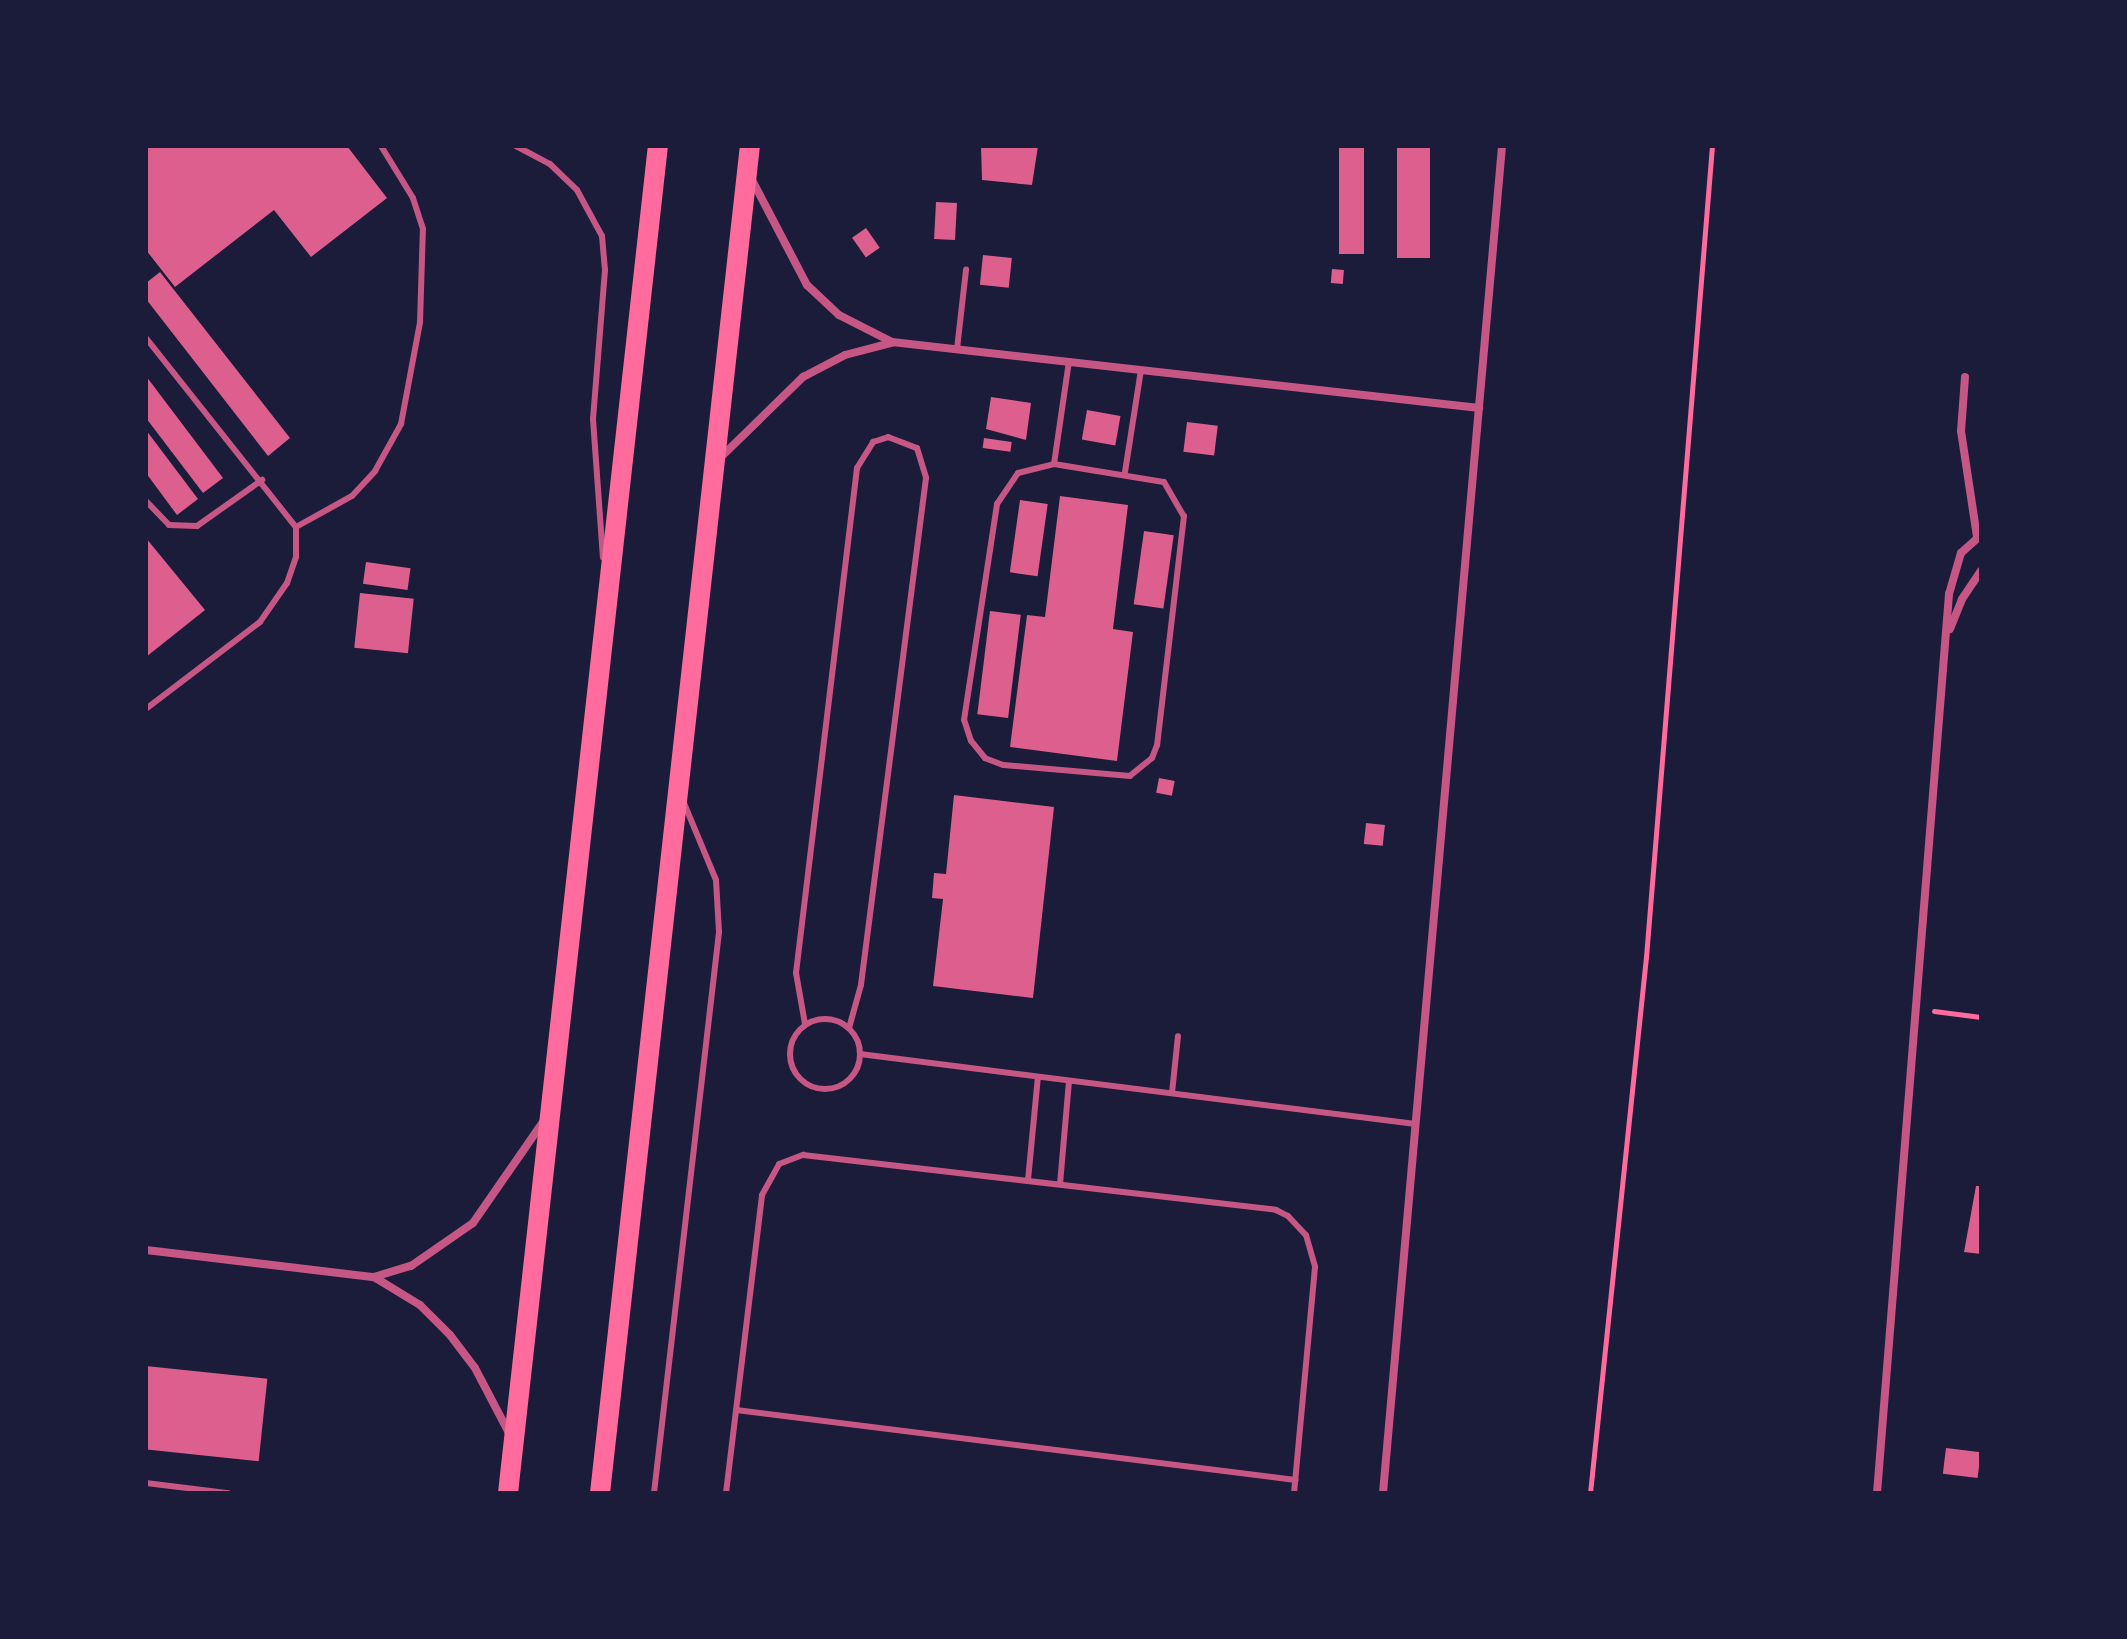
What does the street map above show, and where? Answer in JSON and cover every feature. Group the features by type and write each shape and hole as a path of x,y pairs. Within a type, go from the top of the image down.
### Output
{"main road":[{"path":"508,1493 658,146"},
{"path":"600,1493 750,146"}],"street":[{"path":"1383,1493 1502,146"},
{"path":"747,172 807,285 839,315 892,342 1479,408"},
{"path":"716,462 803,377 845,355 892,342"},
{"path":"1877,1493 1953,575 1961,553 1979,536 1961,431 1965,377"},
{"path":"1947,638 1962,599 1981,571"},
{"path":"374,1277 422,1260 473,1223 551,1108"},
{"path":"146,1250 374,1277 420,1305 450,1335 482,1380 513,1443"}],"lane":[{"path":"296,527 352,496 375,471 401,424 420,322 423,229 413,198 381,146"},
{"path":"518,146 550,164 577,190 602,236 605,270 595,375 594,463 610,595"},
{"path":"957,349 966,270"},
{"path":"146,338 262,480 296,527 296,557 287,583 260,622 146,709"},
{"path":"1054,464 1069,360"},
{"path":"1125,472 1141,370"},
{"path":"805,1024 835,1020 849,1028 860,1054 846,1083 816,1089 792,1068 790,1052 805,1024 796,973 857,468 873,442 888,437 917,448 926,478 861,985 849,1028"},
{"path":"1054,464 1125,472 1164,482 1184,516 1157,745 1142,769 1115,778 994,762 971,741 964,720 997,504 1018,473 1054,464"},
{"path":"146,501 169,525 197,526 262,480"},
{"path":"654,1493 720,922 716,880 679,789"},
{"path":"1172,1093 1178,1036"},
{"path":"860,1054 1417,1124"},
{"path":"1028,1180 1038,1077"},
{"path":"1060,1184 1069,1081"},
{"path":"726,1493 762,1195 779,1164 803,1155 1276,1210 1298,1224 1315,1267 1294,1493"},
{"path":"736,1410 1296,1480"},
{"path":"146,1483 228,1493"}],"path":[{"path":"1590,1493 1644,973 1712,146"},
{"path":"1919,1009 1981,1017"}],"building":[{"path":"146,146 347,146 387,198 311,257 274,210 175,287 146,250"},
{"path":"981,146 1038,146 1032,185 982,180"},
{"path":"1339,146 1364,146 1364,254 1339,254"},
{"path":"1397,146 1430,146 1430,258 1397,258"},
{"path":"936,202 957,203 955,240 934,239"},
{"path":"866,228 880,248 866,257 852,238"},
{"path":"983,255 1012,258 1009,288 980,285"},
{"path":"1332,269 1344,270 1343,284 1331,283"},
{"path":"160,272 290,438 268,456 146,299 146,283"},
{"path":"146,376 223,478 203,493 146,418"},
{"path":"991,397 1031,403 1026,440 986,429"},
{"path":"1087,410 1120,416 1115,445 1082,440"},
{"path":"1187,422 1218,426 1214,456 1183,452"},
{"path":"146,430 198,499 177,515 146,473"},
{"path":"984,438 1012,442 1010,452 983,448"},
{"path":"1060,496 1128,505 1113,629 1133,632 1117,761 1010,747 1027,615 1045,617"},
{"path":"1020,500 1048,504 1038,576 1010,572"},
{"path":"1144,531 1174,535 1163,608 1134,604"},
{"path":"146,538 205,610 146,657"},
{"path":"366,562 411,568 408,590 363,584"},
{"path":"360,593 414,599 408,653 354,648"},
{"path":"990,611 1021,615 1008,718 977,714"},
{"path":"1159,778 1175,781 1172,796 1156,793"},
{"path":"954,795 1054,807 1033,998 933,986 943,899 932,898 934,873 946,874"},
{"path":"1366,823 1385,825 1383,846 1364,844"},
{"path":"1976,1186 1981,1186 1981,1254 1964,1252"},
{"path":"146,1366 267,1379 259,1461 146,1449"},
{"path":"1946,1448 1981,1452 1978,1478 1943,1474"}]}
